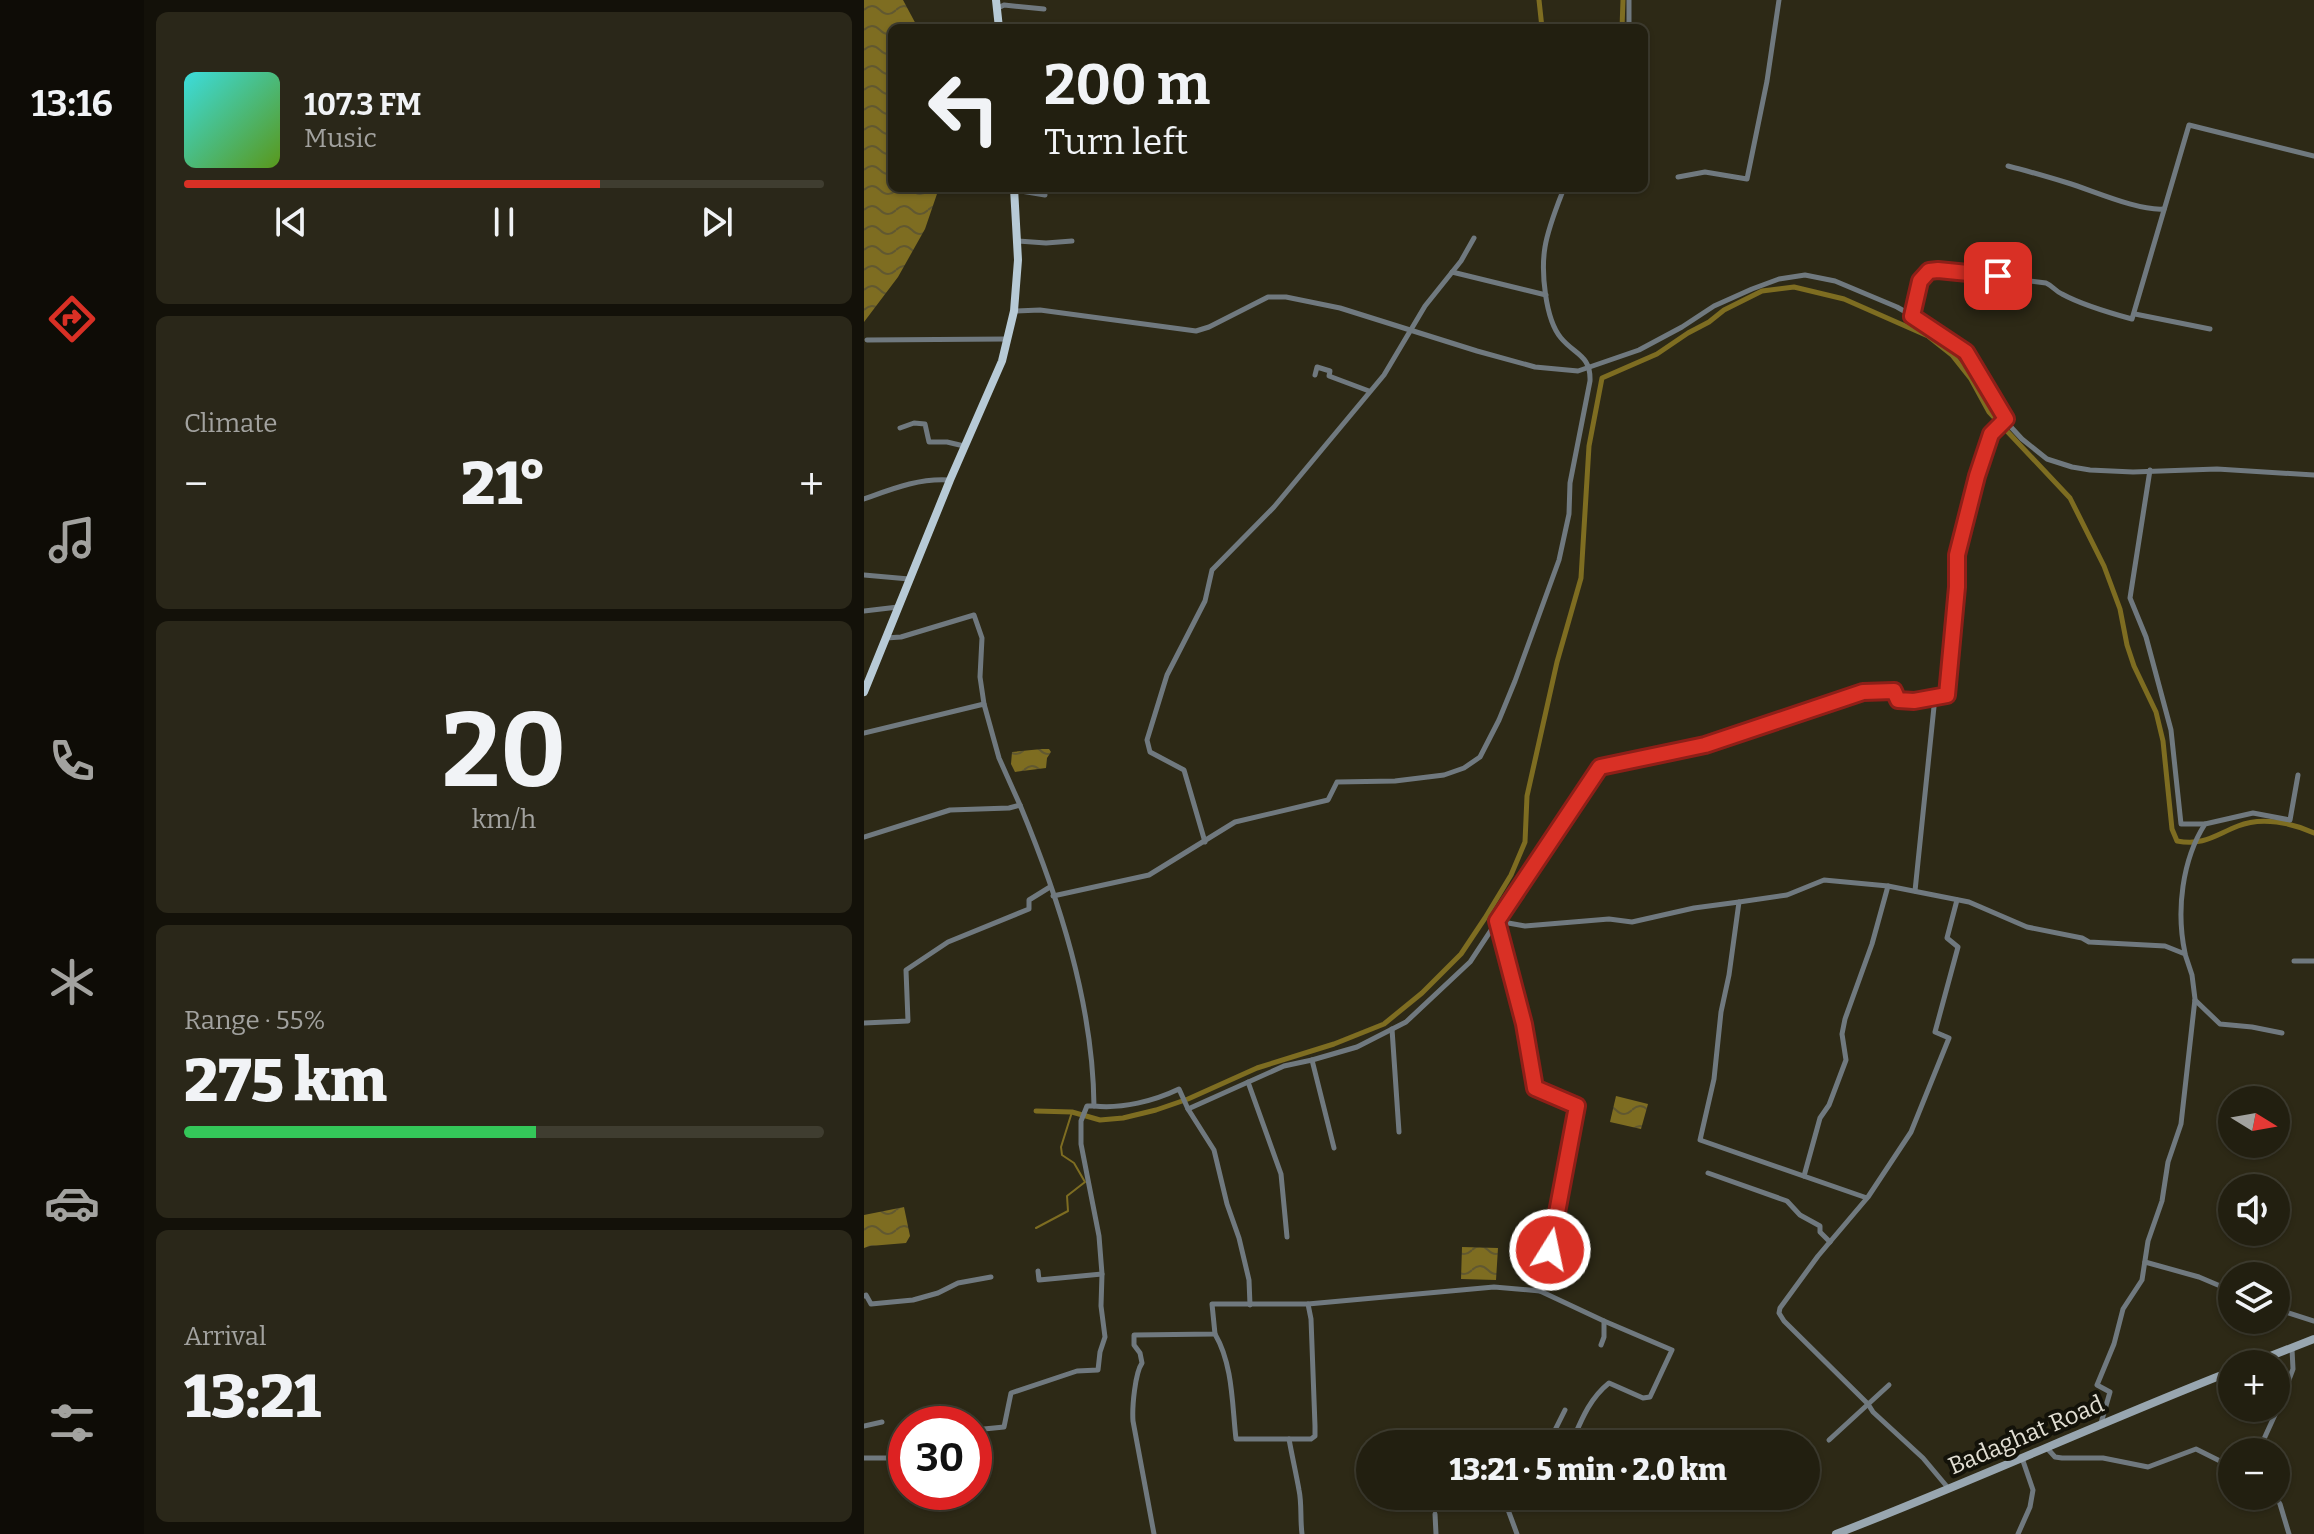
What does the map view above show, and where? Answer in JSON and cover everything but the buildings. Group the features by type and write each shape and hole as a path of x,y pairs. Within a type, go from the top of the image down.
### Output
{"main road":[{"path":"997,4 999,24"},
{"path":"864,692 1002,361 1014,311 1018,260 1014,192"},
{"path":"2287,1350 2314,1339"},
{"name":"Badaghat Road","path":"1836,1534 2218,1377"}],"street":[{"path":"1629,0 1629,24"},
{"path":"1678,177 1705,172 1747,179 1767,81 1779,0"},
{"path":"997,4 1044,9"},
{"path":"1912,316 1920,281 1929,271 1938,270 2038,281 2051,285 2059,294 2132,319 2189,125 2314,156"},
{"path":"2008,166 2122,201 2165,209"},
{"path":"1030,192 1045,195"},
{"path":"1053,896 1149,875 1235,822 1328,800 1337,782 1395,781 1444,775 1464,768 1480,757 1515,681 1559,560 1590,381 1591,368 1559,336 1552,322 1546,295 1544,248 1563,192"},
{"path":"1205,842 1184,770 1150,752 1147,740 1167,675 1205,601 1212,570 1274,507 1384,375 1425,306 1474,238"},
{"path":"1017,241 1072,241"},
{"path":"1452,272 1546,295"},
{"path":"1014,311 1040,310 1196,331 1268,297 1286,297 1340,308 1535,367 1578,371 1639,350 1714,306 1779,279 1805,275 1835,281 1897,307 1966,352 2006,419 2022,439 2047,459 2090,470 2243,470 2314,475"},
{"path":"2135,314 2210,329"},
{"path":"867,340 1007,339"},
{"path":"1315,375 1317,367 1330,371 1329,376 1369,391"},
{"path":"1187,1107 1284,1066 1357,1047 1406,1022 1417,1013 1470,962 1600,767 1705,745 1863,692 1894,691 1898,700 1914,701 1947,695 1957,555 1991,434 2006,419"},
{"path":"900,428 914,423 925,424 929,442 965,446"},
{"path":"2150,470 2130,598 2146,637 2171,730 2181,824 2205,824 2253,813 2290,820 2298,775"},
{"path":"864,499 905,484 950,480"},
{"path":"864,575 910,580"},
{"path":"864,611 899,607"},
{"path":"886,638 901,637 974,615 982,638 980,677 984,704 999,758 1042,858 1072,958 1088,1031 1094,1079 1091,1106 1081,1121 1081,1144 1099,1236 1102,1274 1101,1306 1105,1337 1098,1370 1077,1371 1011,1393 1004,1427 992,1428"},
{"path":"1915,891 1935,697"},
{"path":"864,733 984,704"},
{"path":"864,837 950,810 1020,805"},
{"path":"2101,1424 2110,1392 2097,1385 2114,1344 2123,1309 2142,1280 2148,1241 2162,1201 2168,1162 2181,1124 2195,999 2185,954 2180,905 2192,847 2205,824"},
{"path":"1497,921 1525,926 1609,919 1632,922 1694,908 1787,895 1824,880 1888,886 1969,902 2027,927 2089,942 2165,946 2185,954"},
{"path":"1804,1176 1820,1118 1829,1105 1846,1060 1842,1034 1845,1019 1872,944 1888,886"},
{"path":"864,1023 908,1021 906,970 948,942 1029,909 1029,900 1050,887"},
{"path":"1949,1490 1923,1458 1873,1412 1779,1313 1830,1242 1867,1198 1911,1132 1949,1038 1935,1032 1958,947 1947,938 1957,900"},
{"path":"1739,902 1721,1012 1714,1079 1700,1140 1867,1198"},
{"path":"1497,921 1522,1016 1535,1088 1577,1106 1545,1280 1540,1291"},
{"path":"2294,961 2314,961"},
{"path":"2195,999 2220,1024 2282,1033"},
{"path":"1392,1029 1399,1132"},
{"path":"1312,1060 1334,1148"},
{"path":"1248,1082 1281,1174 1287,1237"},
{"path":"1091,1106 1117,1106 1180,1090 1214,1150 1243,1252 1250,1305"},
{"path":"1708,1173 1787,1201 1800,1215 1820,1226 1820,1232 1830,1242"},
{"path":"2145,1262 2218,1285"},
{"path":"1038,1271 1039,1280 1102,1274"},
{"path":"864,1296 871,1304 913,1300 958,1283 991,1277"},
{"path":"1308,1304 1315,1436 1311,1439 1236,1439 1228,1370 1224,1350 1215,1334 1212,1304 1308,1304 1494,1287 1540,1291 1672,1350 1650,1397 1643,1398 1609,1383 1587,1408 1577,1430"},
{"path":"2290,1313 2314,1321"},
{"path":"1601,1345 1604,1321"},
{"path":"1154,1534 1133,1421 1137,1369 1142,1363 1133,1336 1215,1334"},
{"path":"2264,1438 2293,1369 2292,1348"},
{"path":"1829,1440 1889,1385"},
{"path":"1555,1430 1565,1410"},
{"path":"864,1426 882,1422"},
{"path":"1289,1439 1300,1492 1302,1534"},
{"path":"2046,1446 2055,1457 2103,1458 2148,1467 2196,1449 2218,1460"},
{"path":"2018,1534 2030,1507 2033,1490 2022,1457"},
{"path":"864,1458 888,1458"},
{"path":"1508,1510 1517,1534"},
{"path":"2282,1510 2289,1534"},
{"path":"1435,1514 1436,1534"}],"water":[{"path":"864,0 903,0 916,24 888,24 888,192 938,192 925,229 898,277 864,322"},
{"path":"1049,749 1051,752 1046,768 1015,772 1011,764 1012,752"},
{"path":"1616,1096 1648,1104 1641,1129 1610,1122"},
{"path":"904,1207 910,1236 906,1243 864,1248 864,1215"},
{"path":"1462,1247 1498,1248 1496,1280 1461,1279"}],"waterway":[{"path":"1539,0 1542,24"},
{"path":"1622,24 1623,0"},
{"path":"1036,1111 1072,1112 1100,1120 1123,1118 1188,1099 1257,1068 1334,1044 1384,1024 1422,993 1461,954 1511,875 1525,842 1527,796 1557,662 1581,578 1589,446 1602,378 1657,354 1724,310 1762,291 1794,287 1844,299 1928,336 1952,355 1971,379 1989,412 2070,498 2104,566 2120,609 2134,666 2156,712 2163,741 2172,829 2177,841 2202,841 2257,821 2287,824 2314,833"},
{"path":"1036,1228 1068,1211 1067,1196 1085,1182 1074,1163 1062,1155 1061,1147 1072,1112"}],"route":[{"path":"1550,1250 1577,1106 1535,1088 1524,1024 1497,921 1600,767 1705,745 1863,692 1894,691 1898,700 1914,701 1947,695 1957,555 1991,434 2006,419 1966,352 1912,316 1920,281 1929,271 1998,276"}]}
